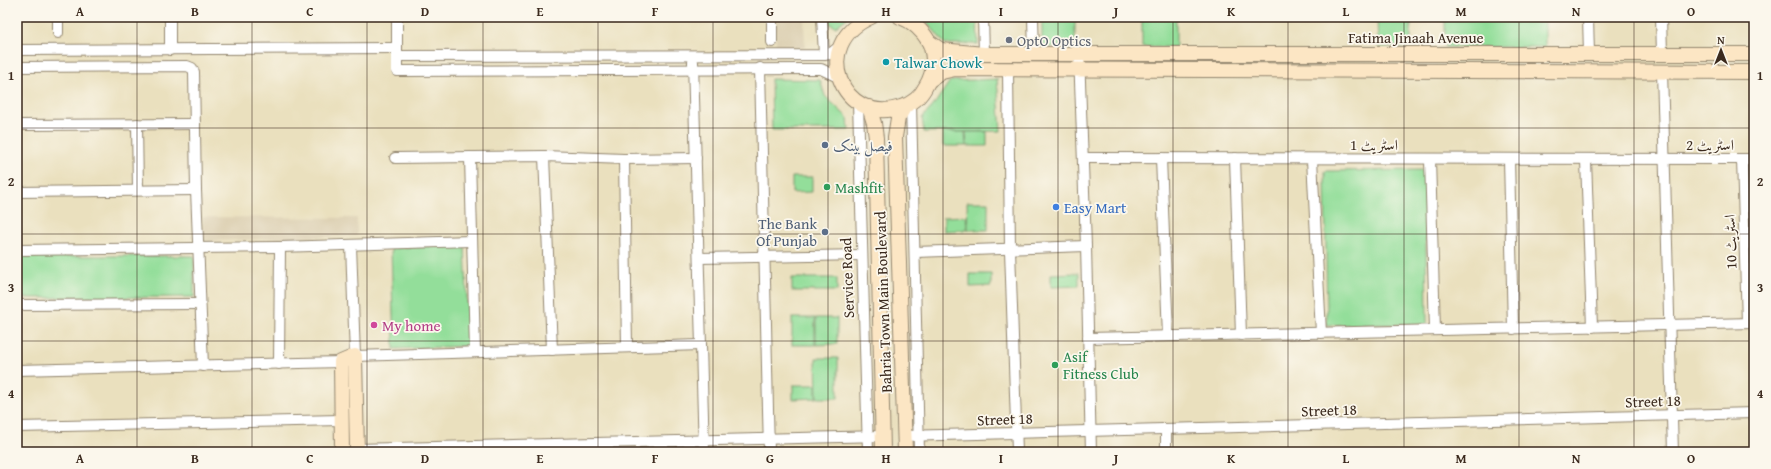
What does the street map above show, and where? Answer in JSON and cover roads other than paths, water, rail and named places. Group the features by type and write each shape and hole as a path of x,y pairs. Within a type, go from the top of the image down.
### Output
{"main road":[{"path":"863,19 844,37 840,46 837,62 840,78 850,96 863,105 887,110 908,104 922,92 930,80 933,61 928,41 916,26 906,18"},
{"name":"Fatima Jinaah Avenue","path":"928,41 941,50 984,54 1754,54"},
{"path":"930,80 949,69 1080,68 1754,72"},
{"name":"Bahria Town Main Boulevard","path":"905,452 895,137 898,118 908,104"},
{"name":"Bahria Town Main Boulevard","path":"863,105 874,123 876,138 883,452"},
{"path":"342,452 341,362 355,356 357,450"}],"street":[{"path":"58,17 58,33"},
{"path":"170,17 170,50"},
{"path":"397,17 397,71 760,68 821,69 840,78"},
{"path":"772,17 772,42"},
{"path":"822,17 824,55"},
{"path":"983,17 984,54"},
{"path":"1033,17 1034,54"},
{"path":"1588,17 1589,54"},
{"path":"1661,17 1662,54"},
{"path":"17,50 397,52 692,56 824,55 830,54 840,46"},
{"path":"1079,54 1086,246 1091,452"},
{"path":"692,56 694,69 704,452"},
{"path":"17,67 187,66 192,68 194,72 196,190 203,366"},
{"path":"760,68 769,452"},
{"path":"1008,69 1010,250 1017,452"},
{"path":"1662,71 1673,452"},
{"path":"908,104 915,252 919,452"},
{"name":"Service Road","path":"863,105 862,254 868,452"},
{"path":"138,124 138,190"},
{"path":"17,125 195,124"},
{"path":"396,158 544,156 624,159 696,158"},
{"path":"544,156 552,350"},
{"path":"470,157 475,352"},
{"name":"اسٹریٹ 1","path":"1083,158 1665,159"},
{"path":"1161,158 1168,336"},
{"path":"1235,158 1241,335"},
{"path":"1312,158 1321,333"},
{"path":"624,159 627,347"},
{"path":"1430,159 1435,330"},
{"path":"1509,159 1513,329"},
{"name":"اسٹریٹ 2","path":"1665,159 1754,159"},
{"path":"1586,160 1592,327"},
{"name":"اسٹریٹ 10","path":"1742,160 1750,323"},
{"path":"17,192 196,190"},
{"path":"17,250 280,247 471,241"},
{"path":"351,245 355,356 701,345"},
{"path":"915,252 1010,250 1086,246"},
{"path":"279,364 280,247"},
{"path":"699,258 862,254"},
{"path":"17,305 200,304"},
{"path":"1088,338 1750,323"},
{"path":"17,370 341,362"},
{"name":"Street 18","path":"904,436 1754,413"},
{"path":"17,427 341,420"},
{"path":"1166,429 1166,452"},
{"path":"357,450 628,447 704,441 882,436"}],"place":[{"name":"OptO Optics","path":"1009,40"},
{"name":"Talwar Chowk","path":"886,62"},
{"name":"فیصل بینک","path":"825,145"},
{"name":"Mashfit","path":"827,187"},
{"name":"Easy Mart","path":"1056,207"},
{"name":"The Bank Of Punjab","path":"825,232"},
{"name":"My home","path":"374,325"},
{"name":"Asif Fitness Club","path":"1055,365"}]}
